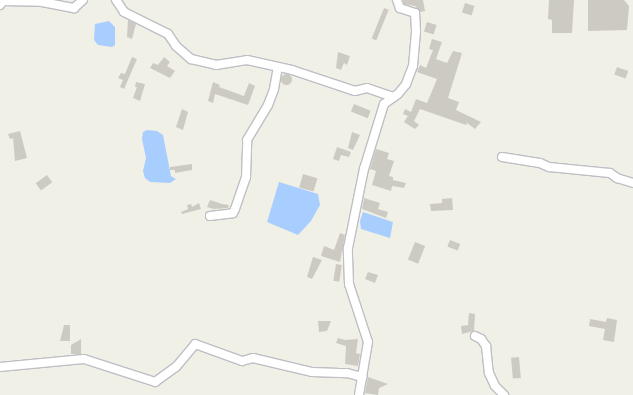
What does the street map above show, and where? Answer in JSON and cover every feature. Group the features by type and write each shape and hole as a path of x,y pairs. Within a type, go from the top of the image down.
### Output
{"street":[{"path":"0,5 3,1 34,2 74,8 83,0"},
{"path":"116,0 124,12 168,34 176,46 191,59 216,65 247,60 278,67 355,91 367,88 393,97"},
{"path":"359,395 368,342 349,284 348,248 364,169 384,104 406,84 413,66 416,32 415,13 400,8 397,0"},
{"path":"210,216 233,213 235,209 246,177 247,140 268,105 274,89 278,67"},
{"path":"502,157 540,163 549,168 610,173 617,178 633,183"},
{"path":"475,336 482,339 486,346 489,373 495,386 504,395"},
{"path":"0,366 84,359 155,382 176,367 195,344 242,361 254,358 312,372 347,373 362,377"}],"water":[{"path":"109,21 115,27 115,45 112,47 98,45 94,40 95,24"},
{"path":"147,130 157,131 163,135 171,176 176,179 170,183 150,182 145,178 143,171 146,158 142,139 143,132"},
{"path":"279,182 318,194 320,205 311,221 298,235 267,222"},
{"path":"363,212 393,222 390,238 361,229 360,221"}],"building":[{"path":"403,0 423,0 425,11 420,12 415,6 404,4"},
{"path":"549,0 574,0 572,33 552,33 552,20 548,19"},
{"path":"588,0 624,0 629,6 627,30 588,31"},
{"path":"465,3 475,6 472,15 462,13"},
{"path":"384,8 389,10 376,40 372,39"},
{"path":"128,20 136,24 132,39 127,37"},
{"path":"427,22 437,25 434,34 424,32"},
{"path":"432,39 442,42 436,59 447,63 453,51 462,53 448,98 459,102 456,110 481,122 475,129 467,123 466,125 420,109 414,121 419,125 415,129 404,122 408,116 403,114 405,109 411,112 416,99 427,103 437,79 417,72 420,65 426,68 433,50 429,49"},
{"path":"338,52 350,56 347,65 344,63 341,70 336,68"},
{"path":"132,57 137,59 124,89 120,87 123,80 118,78 121,73 125,74"},
{"path":"164,57 170,62 167,66 175,71 170,78 150,68 153,63 158,65"},
{"path":"617,67 628,71 626,79 614,75"},
{"path":"284,74 288,74 290,75 290,83 284,84 281,81 281,77"},
{"path":"136,82 145,84 140,101 133,98 137,87 135,87"},
{"path":"213,82 220,85 219,87 244,96 249,83 255,86 248,105 215,94 213,103 208,101"},
{"path":"354,104 371,111 368,118 351,111"},
{"path":"182,109 188,112 183,130 176,127"},
{"path":"20,131 27,158 15,161 13,138 10,139 8,134"},
{"path":"352,132 360,135 353,150 348,148"},
{"path":"337,147 351,152 349,157 341,155 339,161 333,159"},
{"path":"376,149 389,153 387,159 394,161 389,176 393,177 393,180 406,183 404,188 392,186 391,191 372,185 376,171 370,169"},
{"path":"192,164 192,170 175,173 175,170 170,170 170,167"},
{"path":"303,174 317,178 314,192 299,187"},
{"path":"47,175 52,182 41,191 36,183"},
{"path":"364,198 380,203 378,209 388,212 386,218 362,209"},
{"path":"452,198 453,210 431,211 430,204 442,203 442,199"},
{"path":"210,200 229,205 228,208 214,209 207,207"},
{"path":"199,203 201,209 182,214 181,212 188,209 187,205 191,204 192,207"},
{"path":"340,233 345,235 340,262 321,256 324,246 334,250"},
{"path":"450,240 460,244 458,251 447,246"},
{"path":"415,242 425,246 418,264 408,260"},
{"path":"313,257 322,260 312,279 307,277"},
{"path":"336,264 342,265 339,282 333,281"},
{"path":"368,272 378,275 375,283 365,279"},
{"path":"469,313 475,314 474,331 462,334 461,326 468,325"},
{"path":"607,318 617,320 614,342 603,340 605,329 589,326 590,319 606,322"},
{"path":"318,321 331,321 327,331 319,332"},
{"path":"64,325 70,325 70,341 60,341"},
{"path":"338,338 345,340 358,339 356,353 360,354 358,366 345,364 346,346 336,343"},
{"path":"81,339 81,354 71,354 71,345"},
{"path":"519,357 521,378 513,379 511,358"},
{"path":"368,377 388,384 379,388 378,395 365,393"}]}
